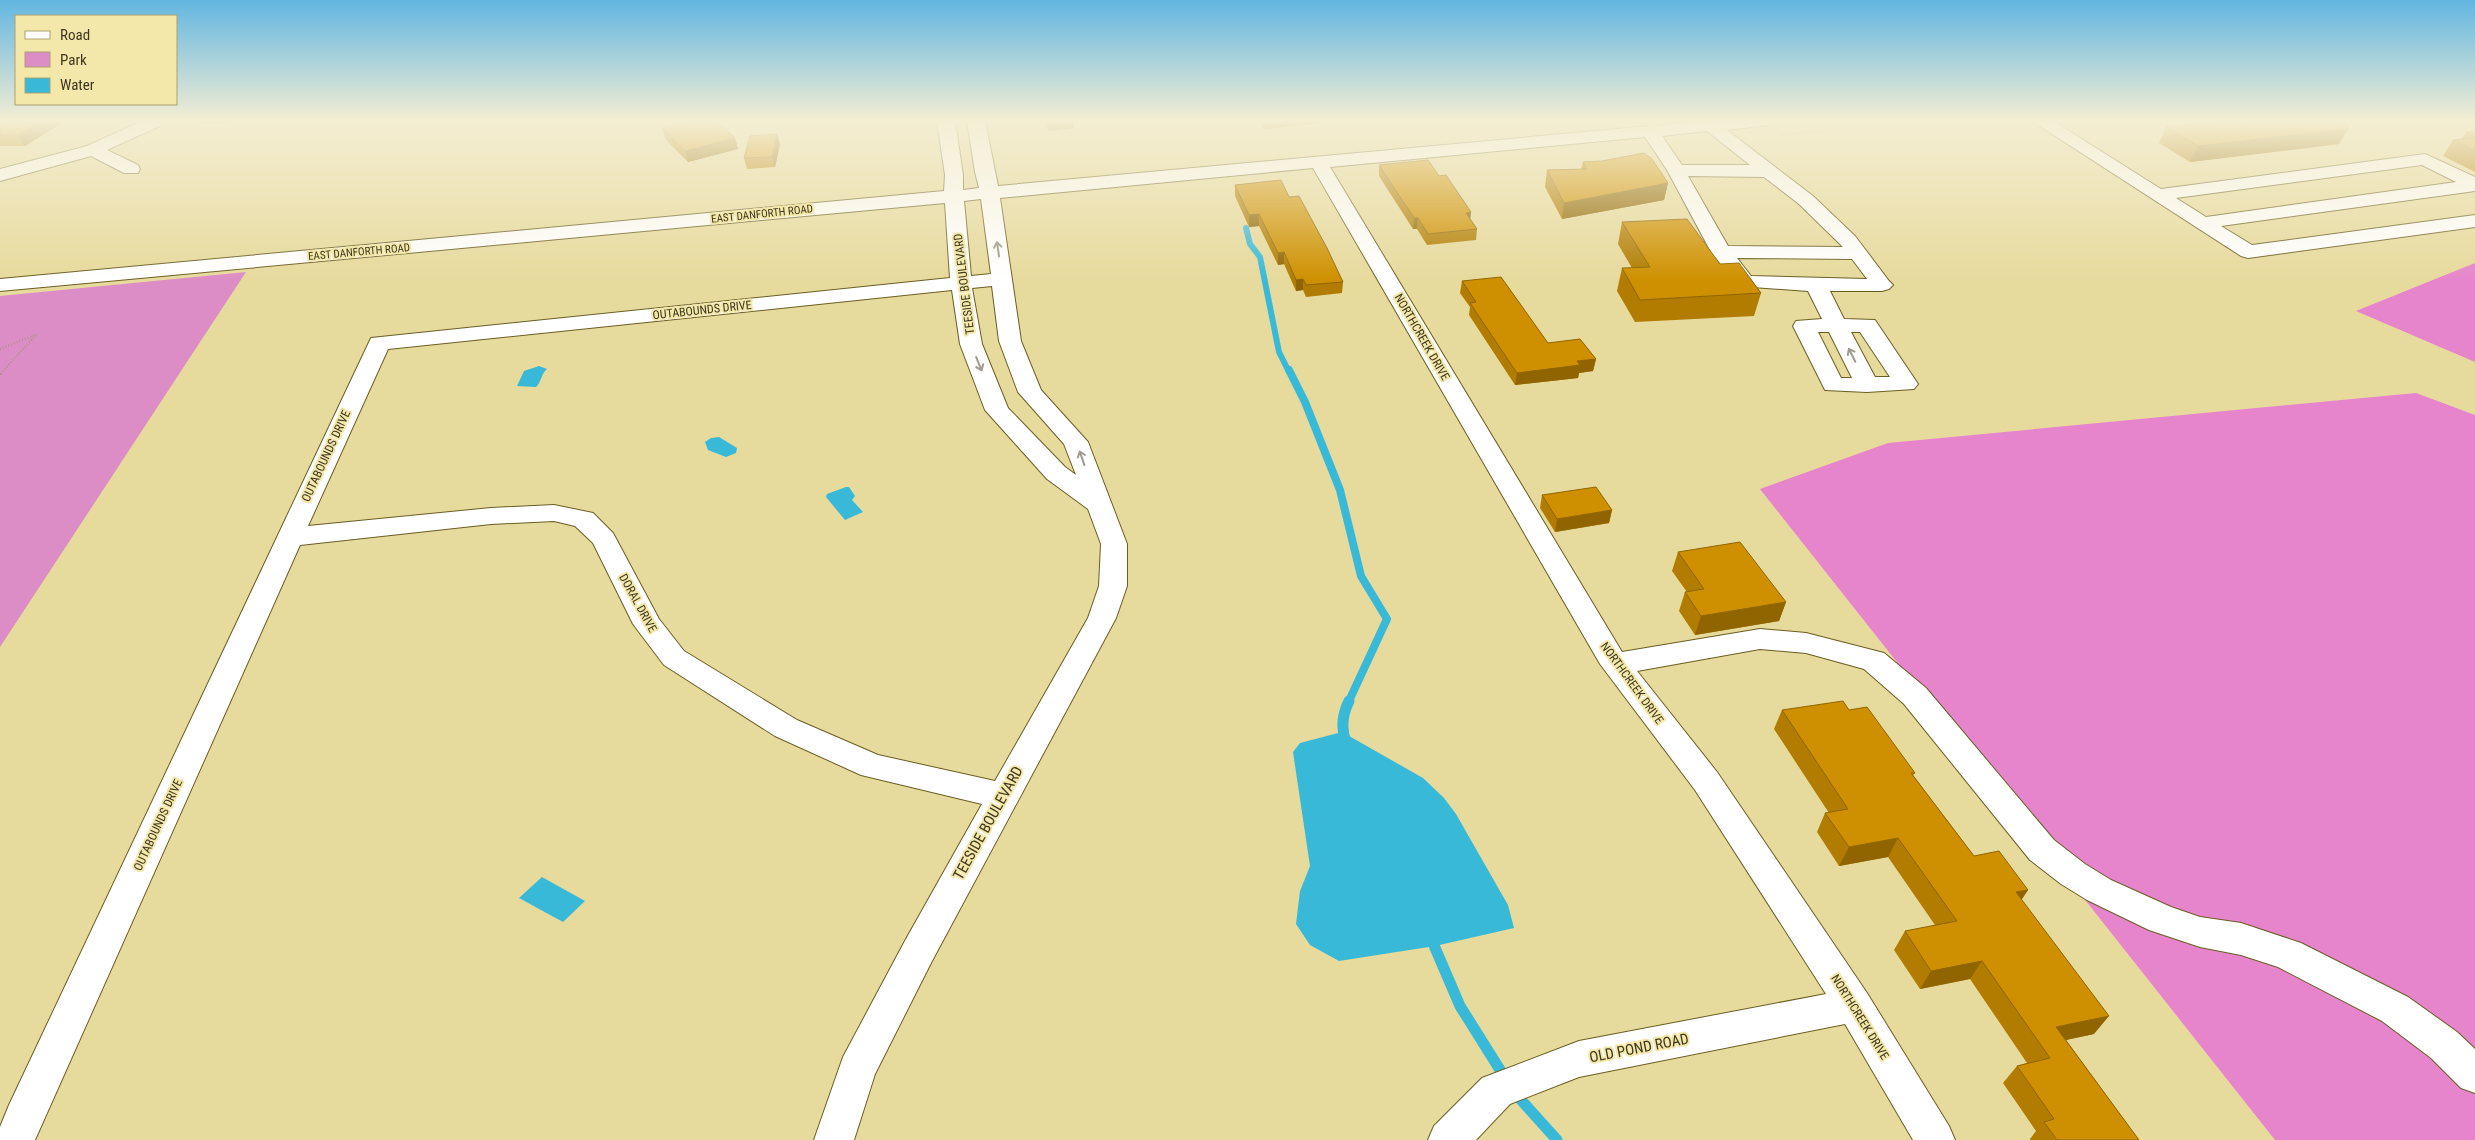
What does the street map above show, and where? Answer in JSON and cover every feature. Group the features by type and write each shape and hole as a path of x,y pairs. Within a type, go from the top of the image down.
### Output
{"street":[{"name":"TEESIDE BOULEVARD","path":"954,174 953,195 956,208 962,283 971,344 997,410 1056,473 1098,504"},
{"name":"TEESIDE BOULEVARD","path":"834,1140 857,1070 919,950 1102,618 1113,586 1114,544 1076,442 1030,392 1010,341 990,192 985,174"},
{"name":"EAST DANFORTH ROAD","path":"0,285 1185,174"},
{"name":"NORTHCREEK DRIVE","path":"1325,174 1615,664 1706,781 1854,1006 1935,1140"},
{"path":"1678,174 1721,252 1745,282 1882,285 1848,240 1806,200 1772,174"},
{"path":"2126,174 2248,252 2475,221"},
{"path":"2157,194 2313,174"},
{"path":"2455,174 2475,184"},
{"path":"2202,223 2475,184"},
{"path":"1721,252 1858,253"},
{"name":"OUTABOUNDS DRIVE","path":"15,1140 22,1119 379,343 1002,279"},
{"path":"1816,285 1867,385"},
{"path":"1837,325 1867,326 1906,384 1833,385 1804,326 1837,325"},
{"name":"DORAL DRIVE","path":"290,537 491,516 554,512 584,520 604,539 647,624 674,658 786,728 872,766 1004,796"},
{"path":"1615,664 1760,640 1806,643 1874,661 1893,675 1915,696 2042,850 2073,874 2100,890 2161,919 2200,932 2241,939 2288,954 2395,1009 2444,1045 2475,1075"},
{"name":"OLD POND ROAD","path":"1448,1140 1496,1091 1579,1059 1854,1006"}],"path":[{"path":"0,349 37,334 30,345 10,361 0,374"}],"green space":[{"path":"246,272 0,647 0,296"}],"shaded area":[{"path":"2475,263 2475,362 2356,311"},
{"path":"2416,393 2475,415 2475,1140 2275,1140 1760,489 1888,443"}],"water":[{"path":"539,366 547,369 536,387 517,386 524,371"},
{"path":"719,437 737,448 736,453 726,457 708,450 705,442 711,438"},
{"path":"849,487 855,496 852,500 863,512 845,520 826,497 827,494"},
{"path":"1342,732 1423,778 1444,798 1456,814 1508,905 1514,928 1435,946 1339,961 1310,945 1296,924 1300,891 1310,866 1293,752 1300,743"},
{"path":"542,877 585,901 563,922 519,898"}],"building":[{"path":"1385,174 1446,175 1471,212 1466,213 1477,229 1428,234 1418,218 1414,218"},
{"path":"1549,174 1662,174 1668,183 1564,203"},
{"path":"1281,180 1289,197 1299,196 1343,282 1306,285 1303,279 1296,280 1284,252 1278,253 1259,214 1249,215 1235,185"},
{"path":"1687,219 1720,264 1739,263 1761,293 1640,300 1622,268 1650,267 1622,222"},
{"path":"1501,277 1548,343 1580,339 1596,359 1577,361 1580,365 1517,373 1470,303 1476,302 1462,281"},
{"path":"1596,487 1612,510 1557,519 1542,495"},
{"path":"1740,542 1786,602 1701,616 1685,592 1704,589 1678,552"},
{"path":"1843,701 1849,710 1867,707 1915,773 1911,773 1974,856 1999,851 2028,890 2016,892 2109,1016 2056,1027 2139,1140 2057,1140 2044,1122 2054,1119 2017,1066 2050,1058 1982,961 1931,971 1905,931 1957,921 1898,838 1849,847 1825,813 1848,809 1782,710"}],"waterway":[{"path":"1246,228 1250,244 1260,257 1279,352 1289,372"},
{"path":"1289,370 1305,402 1340,490 1361,576 1387,619 1348,703"},
{"path":"1346,743 1343,722 1349,701"},
{"path":"1430,936 1460,1006 1507,1081"},
{"path":"1514,1092 1557,1140"}]}
